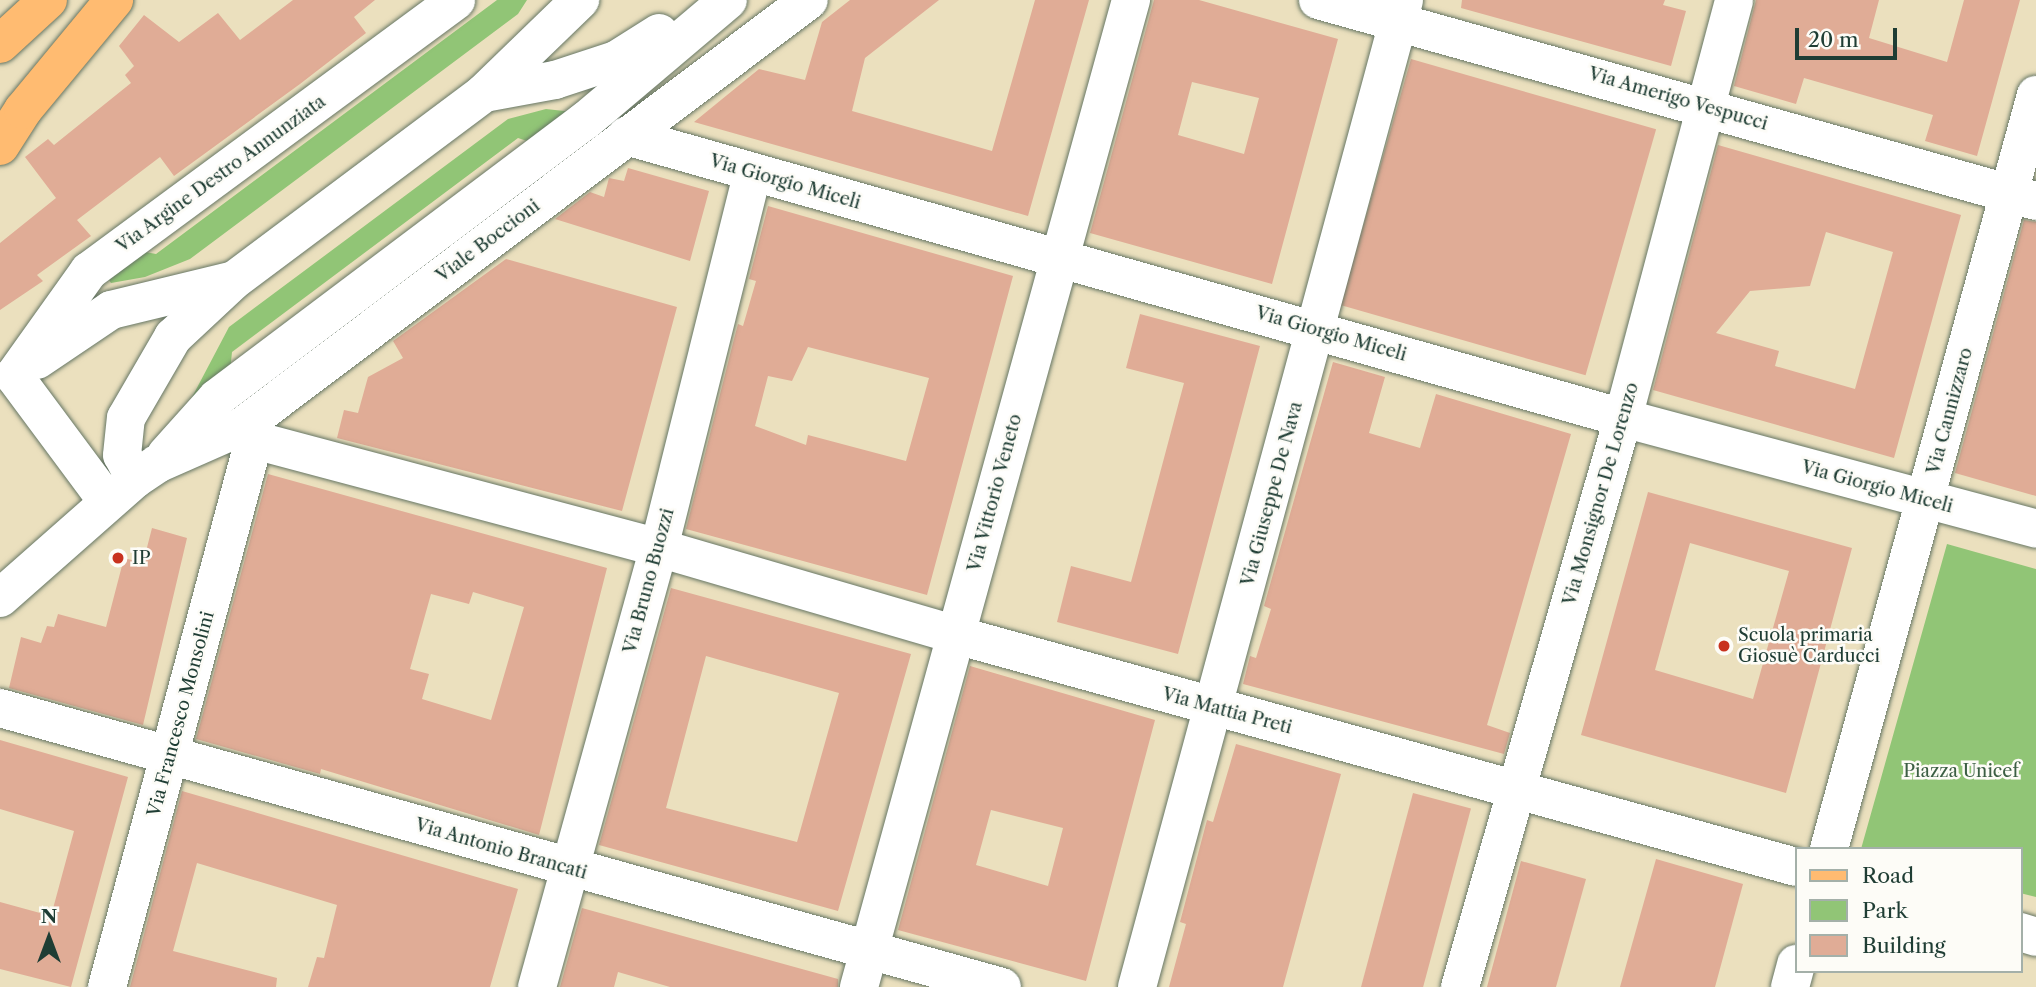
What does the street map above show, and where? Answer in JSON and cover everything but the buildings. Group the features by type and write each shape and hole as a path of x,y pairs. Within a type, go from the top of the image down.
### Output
{"main road":[{"path":"0,44 48,0"},
{"path":"0,146 23,110 114,0"}],"street":[{"name":"Via Argine Destro Annunziata","path":"7,380 89,271 456,0"},
{"path":"133,482 122,455 126,418 173,337 233,281 484,93 580,0"},
{"path":"484,93 555,80 616,60 711,0"},
{"name":"Viale Boccioni","path":"0,598 133,482 217,398 585,121 727,0"},
{"name":"Viale Boccioni","path":"133,482 248,433 626,136 808,0"},
{"name":"Via Vittorio Veneto","path":"859,987 1131,0"},
{"name":"Via Amerigo Vespucci","path":"1318,0 1402,11 1704,105 2022,197"},
{"name":"Via Monsignor De Lorenzo","path":"1460,987 1623,418 1734,0"},
{"name":"Via Giuseppe De Nava","path":"1137,987 1402,11"},
{"name":"Via Cannizzaro","path":"1830,847 1925,501 2022,197 2036,95"},
{"name":"Via Giorgio Miceli","path":"626,136 752,174 1317,329 1623,418 2036,529"},
{"name":"Via Bruno Buozzi","path":"537,987 659,548 752,174"},
{"path":"133,482 7,380 111,310 233,281"},
{"name":"Via Mattia Preti","path":"248,433 659,548 956,635 1794,866"},
{"name":"Via Francesco Monsolini","path":"107,987 170,756 248,433"},
{"name":"Via Antonio Brancati","path":"0,708 568,869 1003,987"}],"green space":[{"path":"497,0 527,0 518,14 190,259 145,277 111,283 107,277 140,251 156,254"},
{"path":"546,109 582,113 539,145 518,138 232,352 230,372 190,401 229,327 508,119"},
{"name":"Piazza Unicef","path":"1947,544 2036,569 2036,897 2022,894 2022,847 1862,847"}],"place":[{"name":"IP","path":"118,558"},
{"name":"Scuola primaria Giosuè Carducci","path":"1724,646"}]}
